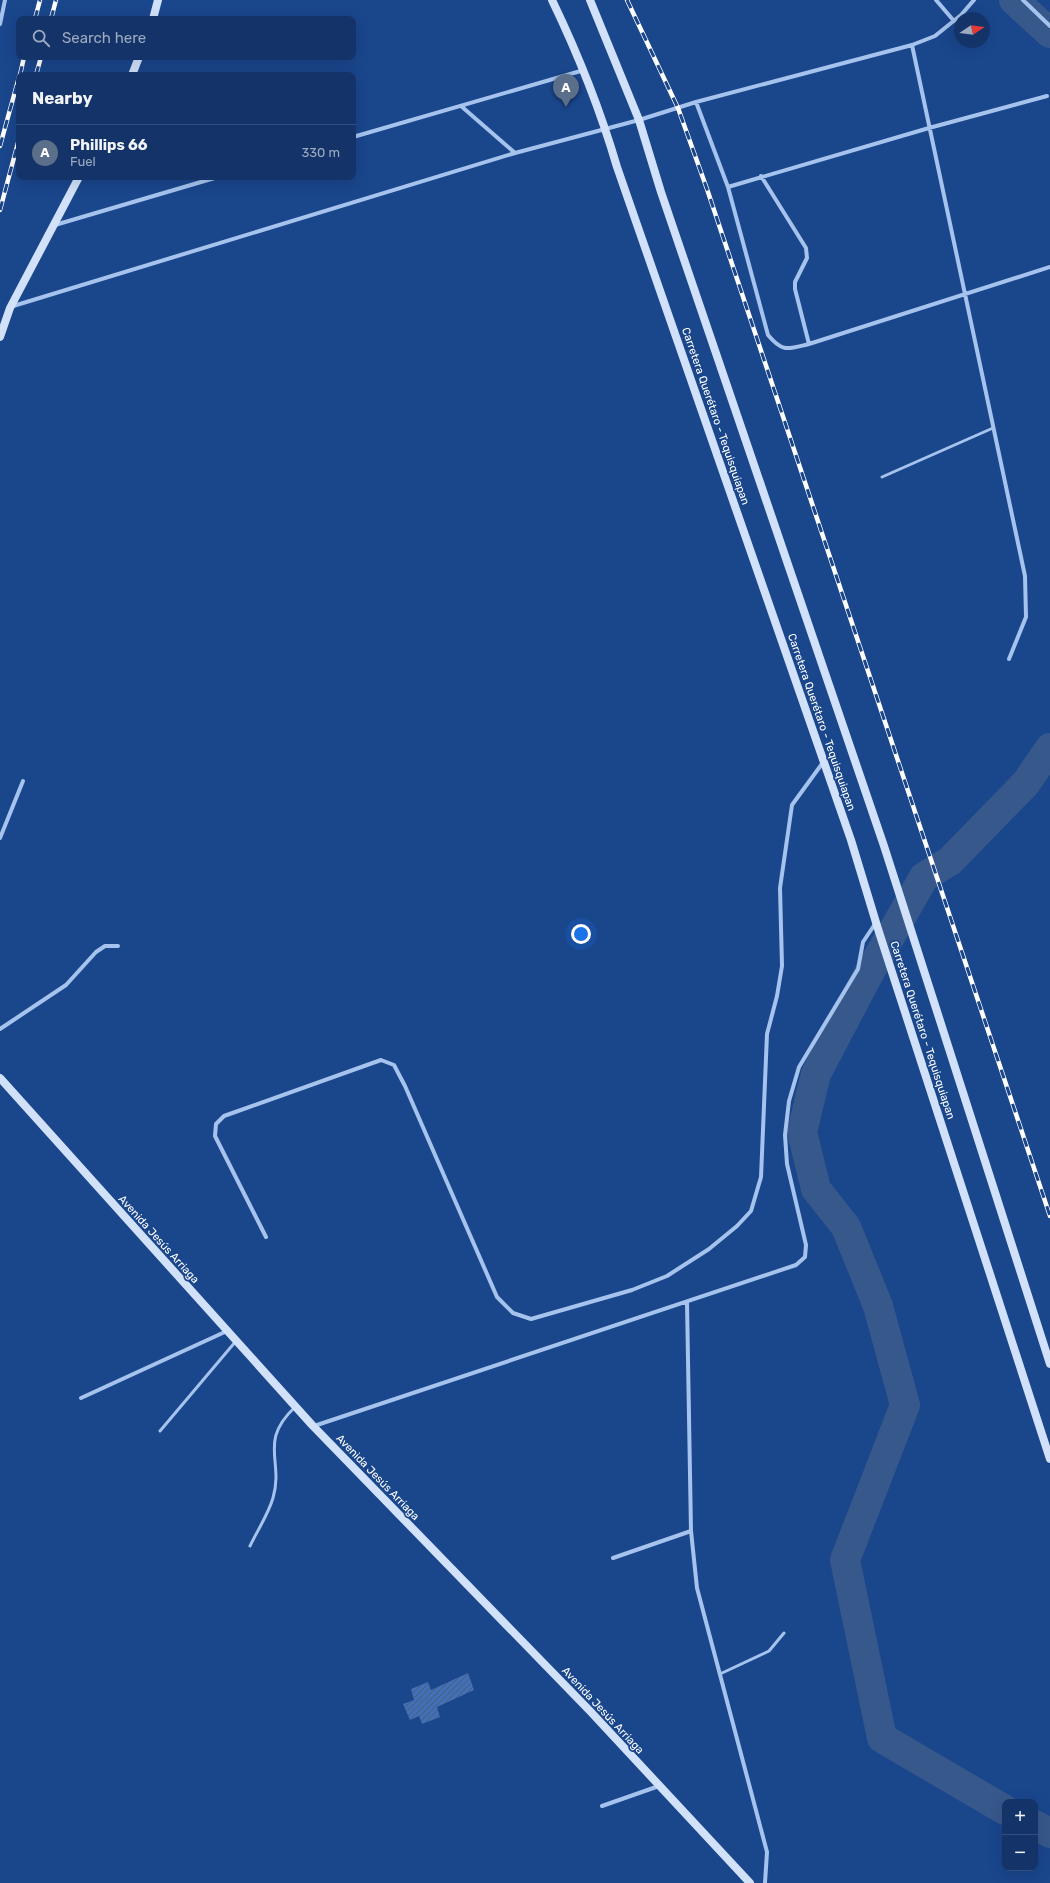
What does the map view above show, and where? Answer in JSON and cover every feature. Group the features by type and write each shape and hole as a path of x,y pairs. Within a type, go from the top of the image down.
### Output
{"main road":[{"path":"154,16 158,0"},
{"name":"Carretera Querétaro - Tequisquiapan","path":"552,0 584,70 606,129 617,167 824,760 1050,1459"},
{"name":"Carretera Querétaro - Tequisquiapan","path":"590,0 640,120 660,192 904,907 1050,1364"},
{"path":"133,72 138,60"},
{"path":"0,336 10,308 77,180"},
{"name":"Avenida Jesús Arriaga","path":"0,1078 313,1426 590,1711 750,1883"}],"street":[{"path":"0,24 5,0"},
{"path":"10,308 515,153 640,120 696,102 912,44 935,36 954,22 936,0"},
{"path":"964,12 974,0"},
{"path":"1023,0 1050,26"},
{"path":"912,44 1025,576 1026,617 1009,659"},
{"path":"356,136 584,70"},
{"path":"728,187 761,176 929,128 1048,96"},
{"path":"696,102 728,187 768,335 777,346 789,349 809,344 1050,267"},
{"path":"461,106 515,153"},
{"path":"761,176 806,248 807,258 795,282 795,288 809,344"},
{"path":"54,225 208,180"},
{"path":"266,1237 215,1136 216,1124 224,1116 381,1060 394,1065 405,1086 497,1297 513,1313 531,1319 632,1290 667,1276 709,1249 737,1226 751,1211 761,1177 767,1034 777,996 782,966 780,888 792,805 824,760"},
{"path":"0,838 23,782"},
{"path":"313,1426 796,1265 805,1257 806,1245 787,1164 784,1135 789,1101 799,1067 858,969 863,942 877,926"},
{"path":"0,1029 66,985 96,952 105,946 118,946"},
{"path":"687,1302 691,1531 697,1588 767,1852 765,1883"},
{"path":"81,1398 227,1332"},
{"path":"613,1558 691,1531"},
{"path":"602,1806 659,1786"}],"lane":[{"path":"882,477 993,428"},
{"path":"160,1431 236,1341"},
{"path":"250,1546 273,1500 276,1482 273,1451 275,1433 288,1414 296,1407"},
{"path":"720,1674 769,1651 784,1633"}],"building":[{"path":"468,1673 474,1690 437,1707 440,1717 422,1724 419,1716 410,1720 403,1704 414,1700 411,1689 428,1682 431,1690"}],"waterway":[{"path":"1014,0 1050,33"},
{"path":"1002,1808 882,1738 845,1560 905,1405 878,1306 846,1227 816,1189 802,1132 816,1074 868,975 924,877 950,861 1026,783 1050,748"},
{"path":"1038,1827 1050,1833"}],"railway":[{"path":"36,16 40,0"},
{"path":"52,16 56,0"},
{"path":"627,0 678,108 707,189 1050,1216"},
{"path":"21,72 23,60"},
{"path":"37,72 40,60"},
{"path":"0,146 16,88"},
{"path":"0,210 16,150"}],"place":[{"name":"Phillips 66","path":"566,107"}]}
